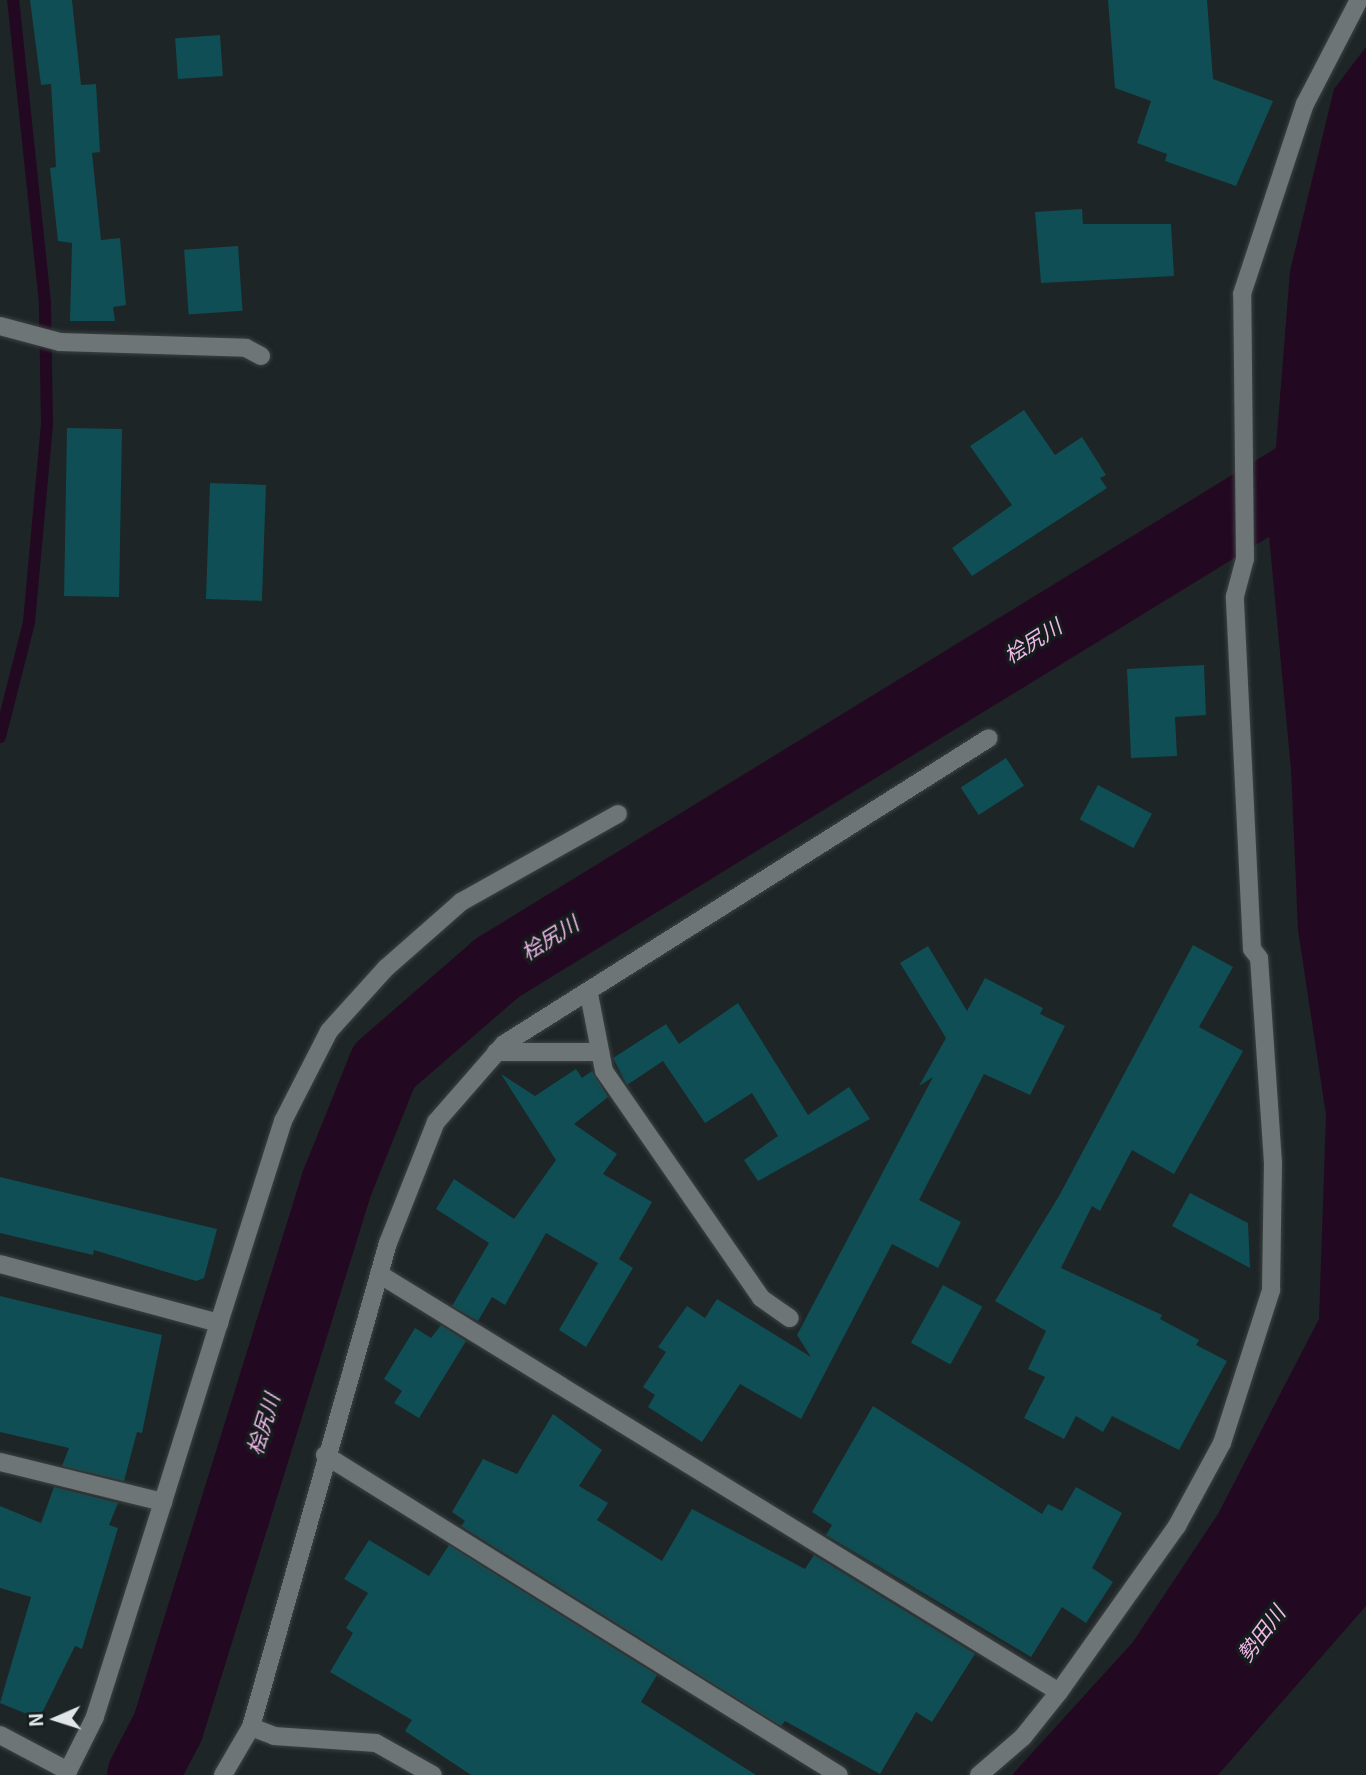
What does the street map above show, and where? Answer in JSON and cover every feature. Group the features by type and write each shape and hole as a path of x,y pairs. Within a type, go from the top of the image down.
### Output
{"street":[{"path":"979,1775 1023,1737 1059,1692 1177,1526 1222,1443 1271,1290 1273,1163 1259,958 1252,949 1235,596 1245,559 1242,294 1305,104 1359,0"},
{"path":"0,326 33,337 60,342 246,348 261,356"},
{"path":"223,1775 251,1727 317,1505 325,1455 379,1274 436,1122 496,1052 989,738"},
{"path":"0,1735 66,1773 95,1717 219,1323 234,1290 274,1148 294,1094 329,1031 387,968 461,902 618,814"},
{"path":"589,994 597,1052 604,1071 761,1298 790,1318"},
{"path":"496,1052 597,1052"},
{"path":"0,1264 219,1323"},
{"path":"379,1274 1059,1692"},
{"path":"325,1455 839,1775"},
{"path":"0,1462 163,1502"},
{"path":"251,1727 274,1736 376,1743 410,1769 433,1775"}],"water":[{"name":"勢田川","path":"1366,47 1366,1606 1218,1775 1012,1775 1133,1642 1218,1514 1319,1319 1326,1115 1298,930 1291,769 1269,536 1290,271 1334,89"}],"building":[{"path":"30,0 72,0 81,85 96,84 100,152 92,153 101,240 120,238 126,305 113,307 115,321 70,321 72,243 58,241 50,168 56,167 51,84 41,85"},
{"path":"1108,0 1207,0 1213,79 1273,101 1236,186 1165,161 1167,154 1137,143 1151,101 1115,88"},
{"path":"220,35 223,76 178,79 175,38"},
{"path":"1082,209 1083,224 1171,224 1174,276 1041,283 1035,212"},
{"path":"238,246 243,311 189,315 184,250"},
{"path":"1024,410 1055,455 1082,437 1106,475 1100,478 1107,488 972,576 952,548 1012,505 970,446"},
{"path":"67,428 122,429 119,597 64,596"},
{"path":"210,483 266,485 262,601 206,599"},
{"path":"1204,665 1206,715 1175,717 1177,756 1131,758 1127,669"},
{"path":"1006,758 1024,786 979,815 961,787"},
{"path":"1098,785 1152,814 1134,848 1080,819"},
{"path":"1193,945 1233,967 1199,1027 1243,1051 1174,1174 1132,1150 1100,1211 1092,1206 1061,1268 1162,1315 1160,1319 1199,1340 1196,1345 1227,1361 1179,1450 1112,1416 1103,1432 1076,1416 1064,1439 1024,1418 1045,1377 1028,1369 1046,1331 995,1301 1059,1196"},
{"path":"928,946 967,1011 985,978 1043,1008 1040,1014 1065,1026 1030,1095 984,1074 919,1200 961,1222 938,1268 892,1244 801,1419 740,1384 702,1442 648,1407 655,1395 643,1387 666,1352 658,1347 687,1306 705,1318 717,1299 811,1357 797,1335 933,1077 919,1086 946,1038 900,963"},
{"path":"738,1003 808,1115 849,1087 870,1119 758,1181 744,1160 778,1136 752,1093 705,1123 663,1061 627,1085 613,1058 666,1024 679,1044"},
{"path":"576,1069 582,1078 592,1071 608,1097 574,1124 617,1154 603,1174 652,1202 619,1259 633,1268 586,1347 559,1330 598,1263 546,1233 505,1305 492,1297 478,1321 452,1306 489,1243 436,1209 454,1179 514,1219 556,1160 501,1074 535,1096"},
{"path":"0,1177 217,1229 204,1278 196,1281 94,1250 93,1255 0,1233"},
{"path":"1190,1193 1248,1223 1250,1268 1172,1226"},
{"path":"943,1285 982,1307 950,1365 911,1343"},
{"path":"0,1296 162,1335 142,1433 137,1432 124,1481 62,1466 69,1448 0,1432"},
{"path":"441,1325 466,1341 419,1418 394,1403 402,1391 384,1379 415,1328 431,1338"},
{"path":"873,1406 1042,1514 1048,1504 1062,1511 1076,1487 1122,1513 1092,1568 1113,1582 1086,1623 1062,1607 1031,1657 826,1535 832,1525 812,1512"},
{"path":"553,1414 602,1450 579,1486 608,1503 597,1520 662,1561 692,1509 805,1569 814,1555 975,1654 932,1722 916,1712 880,1774 785,1721 781,1726 461,1526 465,1521 452,1512 483,1459 517,1474"},
{"path":"54,1487 118,1503 109,1525 118,1528 82,1649 75,1646 39,1719 0,1703 31,1597 0,1588 0,1506 41,1523"},
{"path":"369,1540 429,1576 449,1545 657,1675 641,1702 756,1775 471,1775 405,1731 412,1720 330,1672 353,1633 346,1628 368,1593 344,1579"}],"waterway":[{"path":"0,737 29,622 47,423 45,303 13,0"},
{"name":"桧尻川","path":"143,1775 168,1727 337,1183 384,1066 497,968 1366,435"}]}
